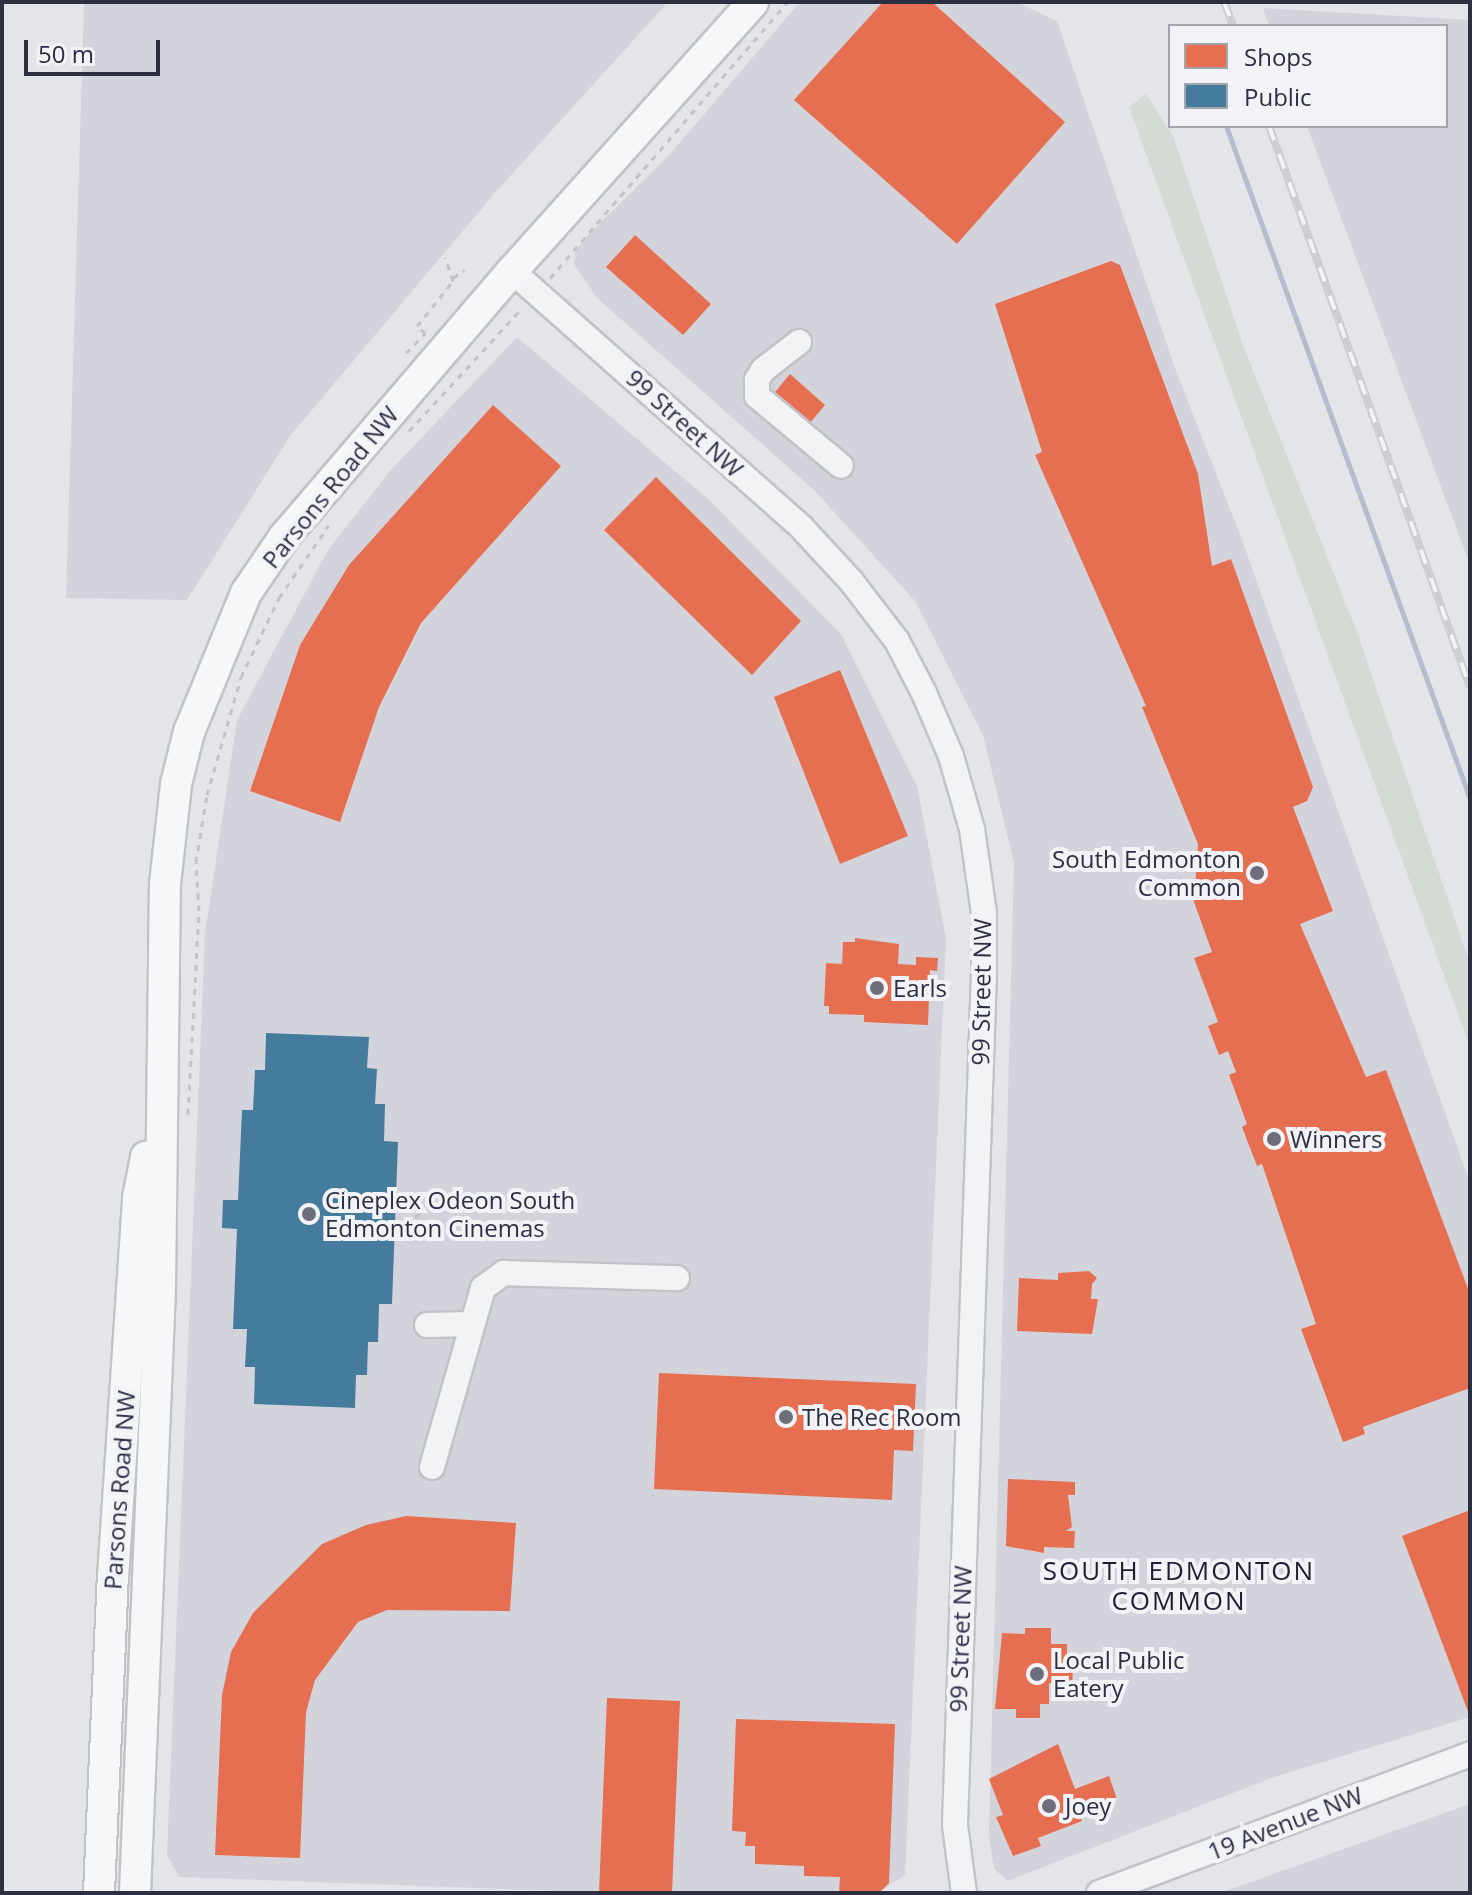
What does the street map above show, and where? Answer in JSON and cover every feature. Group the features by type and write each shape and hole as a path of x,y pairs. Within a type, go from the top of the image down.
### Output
{"main road":[{"name":"Parsons Road NW","path":"135,1893 160,1288 160,1089 165,884 176,784 223,642 246,593 284,537 512,271 753,2"},
{"name":"Parsons Road NW","path":"99,1893 137,1213 160,1089"}],"street":[{"name":"99 Street NW","path":"512,271 802,528 851,581 897,641 924,693 951,756 972,829 984,913 984,972 955,1825 964,1893"},
{"path":"799,342 763,370 757,380 757,396 841,466"},
{"path":"432,1467 483,1288 504,1273 677,1278"},
{"path":"427,1325 472,1324"},
{"name":"19 Avenue NW","path":"1099,1893 1470,1754"}],"path":[{"path":"564,262 787,2"},
{"path":"445,257 453,278"},
{"path":"406,353 425,333 417,326 453,278 464,270"},
{"path":"459,276 464,280"},
{"path":"399,442 513,316"},
{"path":"197,908 196,862 207,795 241,677 279,598 330,523"},
{"path":"424,1240 395,1230 427,1209"}],"shaded area":[{"path":"84,2 668,2 494,194 290,436 187,600 66,598"},
{"name":"South Edmonton Common","path":"800,2 1016,2 1057,21 1176,371 1241,537 1470,1183 1470,1717 1274,1777 1008,1881 994,1869 989,1835 1014,863 983,735 915,601 815,491 597,298 574,264 576,250 587,236 671,153"},
{"path":"1263,8 1470,20 1470,565 1308,128 1448,128 1448,24 1268,24"},
{"path":"1146,94 1173,136 1244,348 1357,632 1470,964 1470,1047 1129,107"},
{"path":"517,337 709,500 841,634 917,786 946,938 905,1875 878,1893 615,1893 179,1877 167,1855 205,934 237,720 328,550 390,471"},
{"path":"1470,1804 1470,1893 1220,1893"}],"building: Shops":[{"path":"883,2 932,2 1065,122 957,244 794,100"},
{"path":"635,235 711,304 683,335 606,267"},
{"name":"South Edmonton Common","path":"1111,261 1120,265 1198,474 1212,566 1231,559 1313,787 1307,801 1293,807 1333,911 1300,924 1366,1077 1386,1070 1470,1294 1470,1388 1363,1427 1365,1434 1343,1442 1301,1329 1316,1324 1262,1164 1257,1166 1242,1127 1247,1124 1229,1075 1236,1072 1228,1051 1219,1055 1208,1026 1218,1022 1194,958 1212,952 1194,902 1198,844 1142,707 1146,706 1035,455 1042,452 995,304"},
{"path":"790,374 825,405 810,423 775,392"},
{"path":"493,405 561,466 421,623 379,707 340,822 250,791 300,645 349,565"},
{"path":"656,477 801,621 752,675 604,530"},
{"path":"840,670 908,836 840,864 774,697"},
{"name":"Earls","path":"855,938 899,944 898,964 916,965 916,957 938,958 937,971 930,970 928,1025 864,1022 864,1015 829,1014 829,1006 824,1006 826,963 842,964 843,942 855,942"},
{"path":"1089,1271 1097,1278 1092,1284 1091,1299 1098,1299 1092,1334 1017,1331 1019,1278 1058,1280 1058,1273"},
{"name":"The Rec Room","path":"659,1373 916,1384 913,1451 894,1450 892,1500 654,1489"},
{"path":"1008,1479 1075,1482 1075,1495 1068,1495 1072,1527 1066,1531 1075,1531 1074,1548 1044,1547 1044,1553 1006,1546"},
{"path":"1470,1510 1470,1717 1402,1536"},
{"path":"406,1516 516,1523 510,1611 387,1610 358,1622 315,1680 306,1712 300,1858 215,1855 222,1695 231,1652 253,1613 322,1544 366,1525"},
{"name":"Local Public Eatery","path":"1025,1628 1051,1628 1051,1644 1067,1644 1067,1669 1073,1669 1072,1688 1049,1683 1049,1704 1040,1704 1040,1718 1016,1718 1016,1709 995,1709 1002,1633 1025,1634"},
{"path":"607,1698 680,1701 672,1893 599,1893"},
{"path":"736,1719 895,1724 889,1883 879,1893 839,1893 840,1877 804,1876 804,1866 755,1864 755,1846 745,1846 746,1832 732,1831"},
{"name":"Joey","path":"1058,1744 1075,1789 1109,1776 1117,1799 1079,1813 1082,1821 1038,1838 1041,1846 1013,1856 996,1817 1003,1815 989,1779"}],"building: Public":[{"name":"Cineplex Odeon South Edmonton Cinemas","path":"266,1033 369,1037 367,1068 377,1069 375,1104 385,1104 384,1141 398,1142 392,1304 379,1304 378,1342 368,1342 367,1375 356,1375 355,1408 254,1404 255,1367 245,1367 247,1329 233,1329 237,1229 222,1228 223,1200 238,1200 242,1110 253,1110 255,1070 265,1070"}],"waterway":[{"path":"1227,128 1470,799"}],"railway":[{"path":"1224,2 1232,24"},
{"path":"1270,128 1470,687"}],"place":[{"name":"South Edmonton Common","path":"1257,873"},
{"name":"Earls","path":"877,988"},
{"name":"Winners","path":"1274,1139"},
{"name":"Cineplex Odeon South Edmonton Cinemas","path":"309,1214"},
{"name":"The Rec Room","path":"786,1417"},
{"name":"Local Public Eatery","path":"1037,1674"},
{"name":"Joey","path":"1049,1806"}],"district":[{"name":"SOUTH EDMONTON COMMON","path":"1179,1586"}]}
